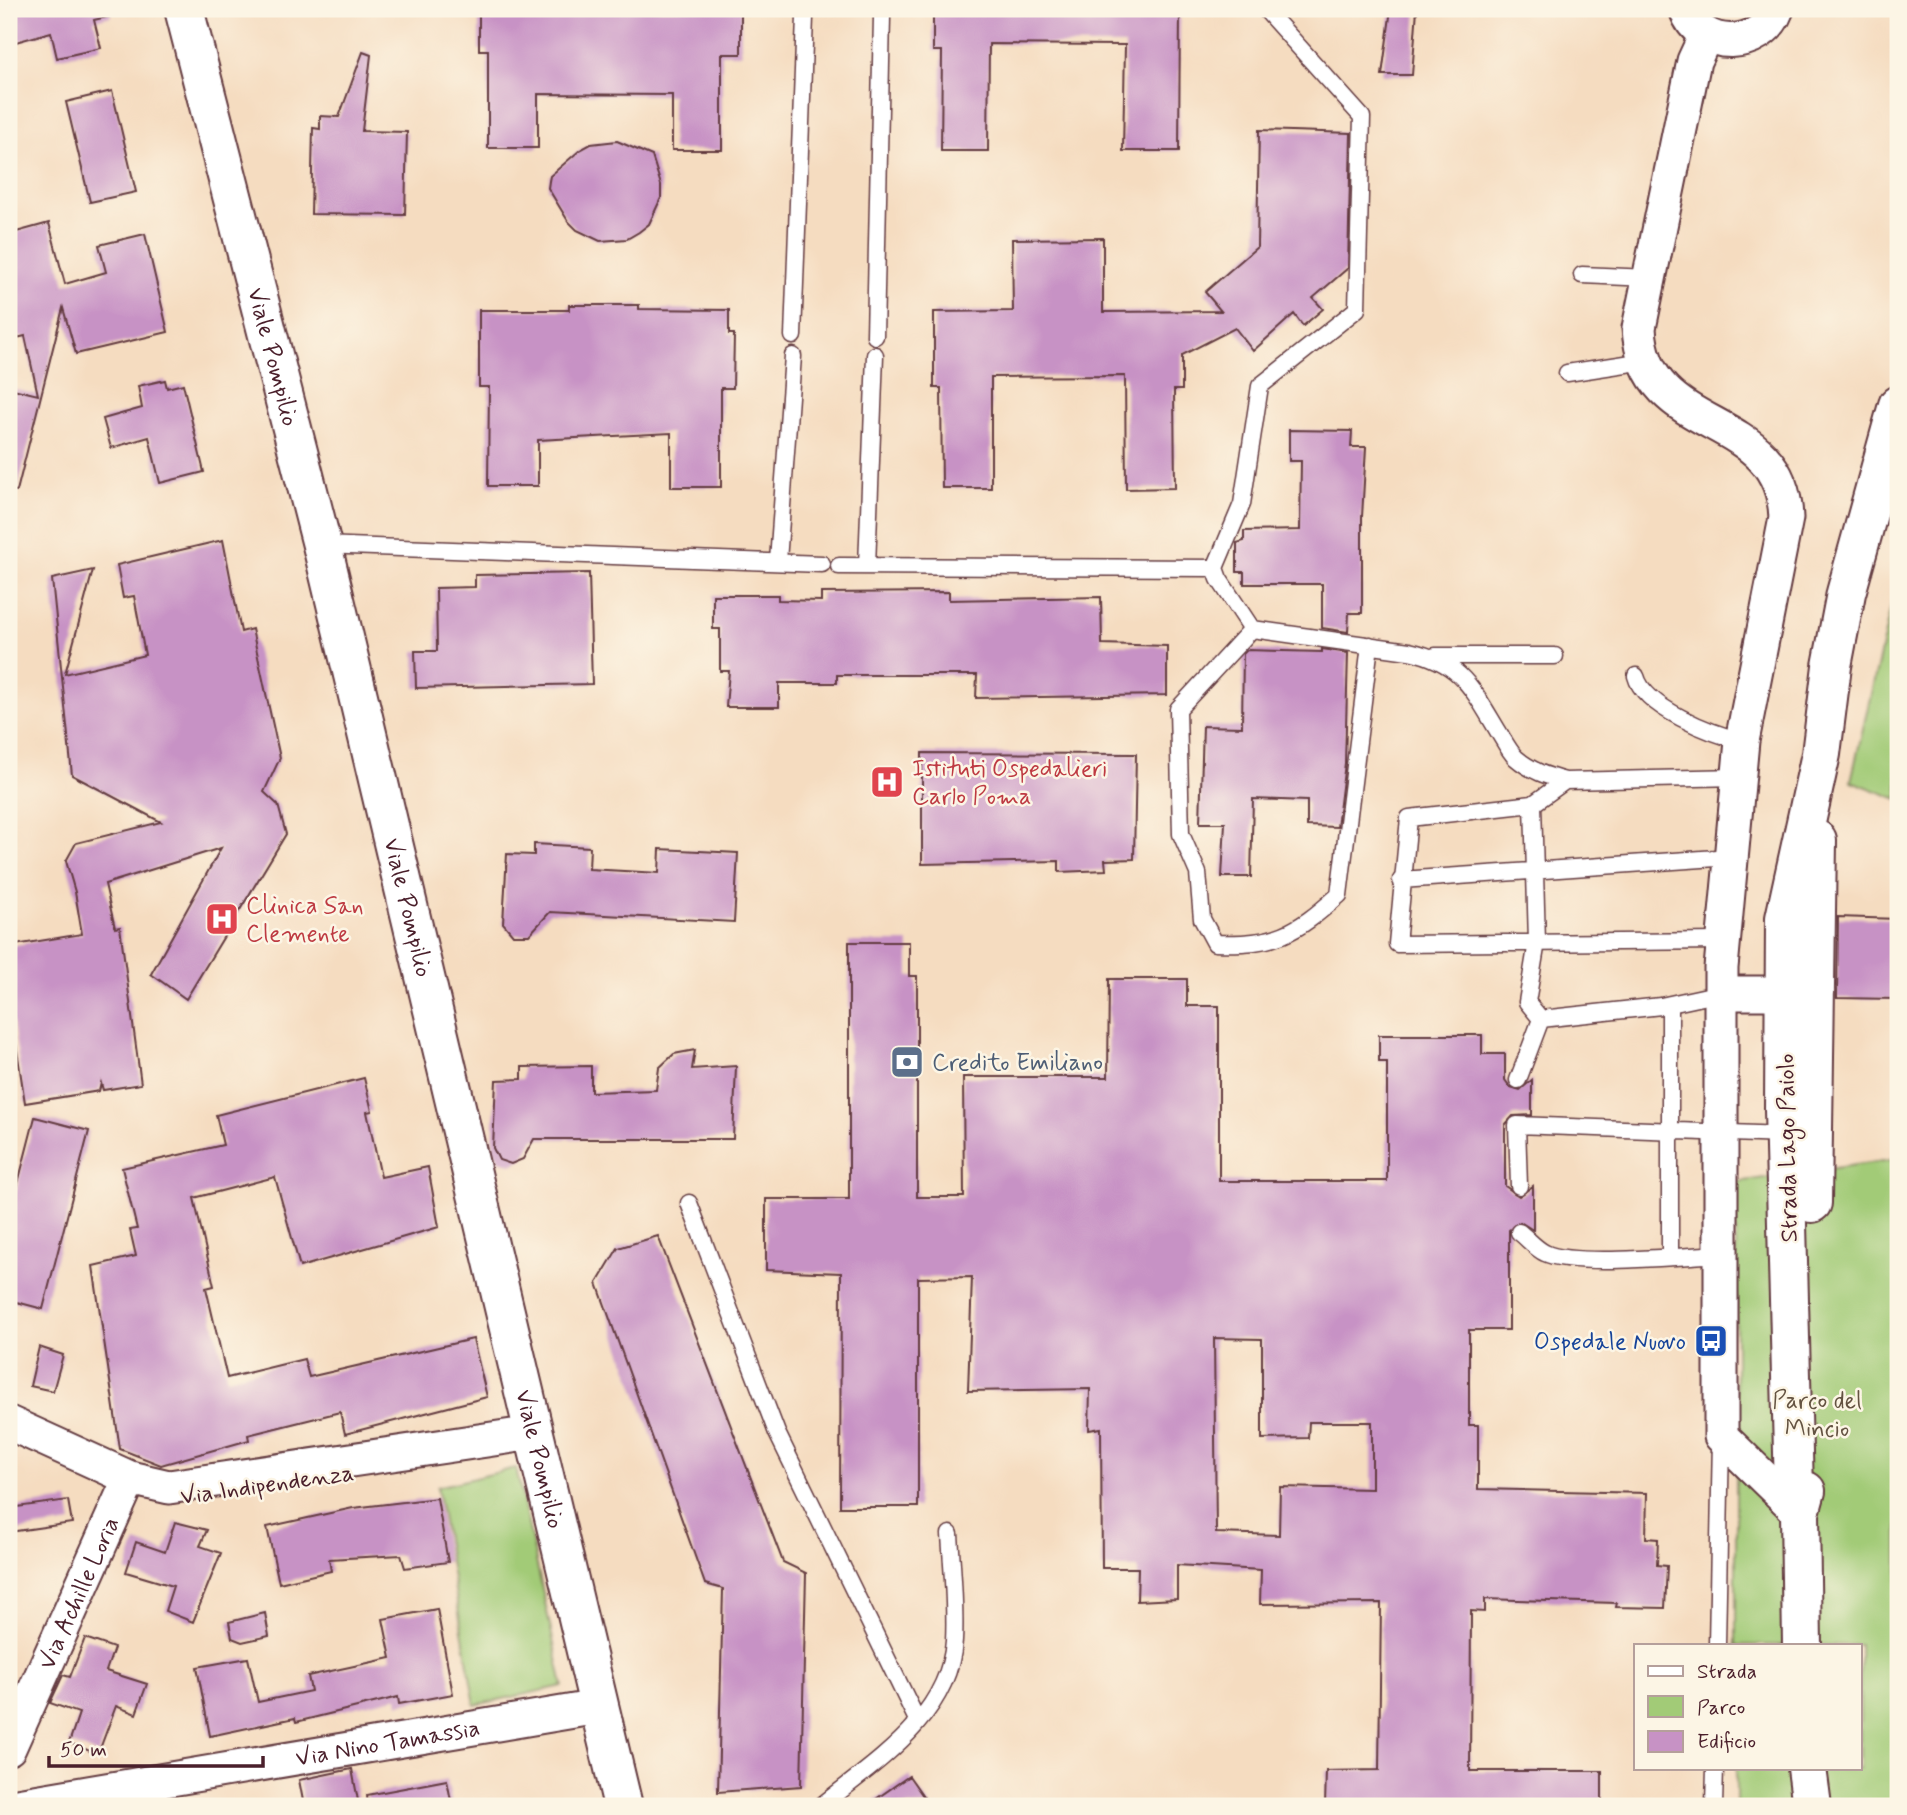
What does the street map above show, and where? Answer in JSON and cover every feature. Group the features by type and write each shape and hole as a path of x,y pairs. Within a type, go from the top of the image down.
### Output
{"street":[{"name":"Viale Pompilio","path":"184,9 322,545 623,1806"},
{"path":"1686,9 1695,25 1706,35 1735,42 1750,38 1763,30 1777,9"},
{"path":"1706,35 1694,61 1639,328 1645,361 1658,386 1681,407 1745,440 1773,467 1783,490 1786,518 1742,741 1723,941 1719,1133 1721,1436 1800,1513"},
{"name":"Strada Lago Paiolo","path":"1802,1644 1800,1513 1806,1489 1799,1139 1785,993 1787,904 1814,784 1846,593 1898,405"},
{"name":"Strada Lago Paiolo","path":"1799,1139 1817,944 1814,784"},
{"path":"1721,993 1785,993"},
{"name":"Via Indipendenza","path":"9,1423 128,1482 169,1487 534,1439"},
{"name":"Via Achille Loria","path":"9,1748 128,1482"},
{"name":"Via Nino Tamassia","path":"12,1806 598,1707"},
{"path":"1807,1770 1812,1806"}],"lane":[{"path":"1214,568 1242,504 1260,386 1357,309 1362,117 1265,9"},
{"path":"793,336 805,16"},
{"path":"874,336 881,17"},
{"path":"1582,275 1649,278"},
{"path":"867,566 875,355"},
{"path":"778,561 793,356"},
{"path":"1567,373 1645,361"},
{"path":"322,545 822,564"},
{"path":"839,566 1214,568"},
{"path":"1214,568 1232,601 1252,629 1433,656 1555,656"},
{"path":"1252,629 1178,709 1181,834 1198,873 1202,919 1215,943 1247,944 1279,938 1306,925 1339,895 1370,645"},
{"path":"1433,656 1466,679 1515,757 1539,774 1565,781 1739,777"},
{"path":"1636,676 1638,685 1656,703 1706,729 1742,741"},
{"path":"1565,781 1533,804 1409,818 1397,944 1723,941"},
{"path":"1533,804 1537,942 1527,1002 1541,1019"},
{"path":"1401,880 1731,858"},
{"path":"1541,1019 1670,1004 1721,993"},
{"path":"1670,1004 1670,1257"},
{"path":"1518,1080 1541,1019"},
{"path":"1518,1186 1517,1125 1669,1130 1799,1139"},
{"path":"689,1203 777,1433 918,1722"},
{"path":"1519,1232 1545,1253 1573,1258 1721,1254"},
{"name":"Via Indipendenza","path":"9,1433 128,1482"},
{"path":"1717,1644 1721,1436"},
{"path":"821,1806 908,1736 942,1687 954,1643 950,1534"},
{"path":"1714,1806 1715,1770"}],"green space":[{"path":"1898,576 1898,799 1851,781"},
{"name":"Parco del Mincio","path":"1898,1159 1898,1806 1736,1806 1736,1770 1862,1770 1862,1644 1736,1644 1736,1182"},
{"path":"516,1468 563,1686 475,1705 437,1487"}],"building":[{"path":"9,9 110,9 111,16 94,20 101,48 57,58 51,32 9,44"},
{"path":"479,9 741,9 741,54 722,54 722,150 672,150 672,95 538,94 538,148 488,148 488,50 479,50"},
{"path":"933,9 1180,9 1179,151 1123,151 1125,45 989,44 988,151 941,151 942,51 933,51"},
{"path":"1391,9 1417,9 1412,75 1382,75"},
{"path":"363,52 371,55 362,131 407,132 405,215 311,214 313,128 320,129 320,116 339,117"},
{"path":"112,91 136,192 90,202 66,102"},
{"path":"1259,130 1351,133 1348,268 1313,298 1323,309 1303,326 1294,314 1253,351 1235,328 1182,355 1182,390 1174,390 1175,488 1126,489 1125,376 991,377 991,488 942,488 941,388 934,388 934,312 1013,311 1012,239 1103,238 1103,312 1221,311 1205,292 1257,247"},
{"path":"617,141 652,156 661,185 661,198 649,224 639,232 627,239 600,241 577,230 568,221 548,188 549,181 550,176 580,150 591,144"},
{"path":"49,223 65,284 106,272 99,245 145,234 168,332 76,354 63,308 17,491 9,490 9,388 38,395 25,336 9,340 9,234"},
{"path":"569,305 639,305 639,309 729,310 729,334 734,334 733,388 721,388 721,487 671,487 671,433 538,440 538,486 488,486 489,387 479,387 479,310 569,310"},
{"path":"165,380 167,388 183,384 204,472 160,483 149,437 111,448 103,419 142,408 138,386"},
{"path":"1289,430 1352,431 1351,447 1366,447 1362,517 1362,613 1349,613 1348,632 1322,628 1322,584 1244,584 1244,572 1237,572 1237,543 1244,541 1244,531 1300,530 1301,461 1289,461"},
{"path":"223,540 241,632 252,629 280,758 264,792 278,805 286,834 186,999 151,974 221,848 105,884 115,928 120,927 141,1084 103,1090 101,1083 99,1091 25,1103 9,997 9,946 82,934 75,892 66,861 76,843 161,822 72,775 52,579 93,570 65,674 145,655 134,596 123,598 117,565"},
{"path":"589,573 592,684 416,688 415,651 437,651 436,588 475,587 475,575"},
{"path":"949,592 949,600 1101,597 1102,644 1167,646 1167,695 976,698 977,675 837,675 837,683 779,683 779,707 726,707 729,671 720,671 720,629 713,629 713,595 778,595 778,600 821,601 821,593"},
{"path":"1322,649 1348,653 1345,763 1337,827 1307,826 1307,801 1253,799 1251,877 1222,877 1225,823 1200,823 1203,726 1242,727 1243,654 1247,650 1322,652"},
{"path":"922,753 1136,754 1134,859 1105,860 1106,870 1059,872 1059,861 922,864"},
{"path":"534,844 590,847 589,869 659,873 660,849 738,853 734,922 550,912 529,935 513,935 503,923 507,854 534,855"},
{"path":"1838,917 1898,919 1898,999 1837,998"},
{"path":"849,942 909,942 909,976 917,976 917,1197 964,1197 963,1077 1108,1077 1109,979 1187,979 1187,1006 1219,1006 1219,1181 1387,1181 1387,1062 1379,1062 1379,1035 1482,1035 1482,1054 1505,1054 1505,1080 1510,1087 1520,1090 1532,1080 1532,1115 1513,1116 1505,1125 1505,1186 1519,1196 1533,1186 1533,1230 1520,1222 1509,1230 1509,1330 1469,1330 1469,1425 1478,1425 1478,1489 1647,1493 1646,1538 1658,1539 1657,1565 1667,1566 1665,1608 1616,1607 1617,1603 1485,1599 1485,1612 1471,1611 1470,1771 1602,1771 1602,1806 1325,1806 1326,1771 1379,1770 1381,1603 1260,1604 1261,1570 1177,1565 1177,1599 1137,1601 1138,1568 1102,1568 1101,1428 1089,1430 1090,1389 968,1391 972,1277 918,1278 918,1507 840,1507 841,1273 766,1270 766,1199 849,1199","holes":["1214,1338 1262,1339 1262,1439 1308,1438 1309,1422 1372,1422 1372,1489 1280,1487 1279,1535 1216,1533"]},
{"path":"695,1050 692,1069 736,1066 733,1139 534,1139 523,1159 511,1164 499,1160 493,1148 496,1080 522,1079 522,1067 591,1066 591,1092 656,1090 659,1068 674,1054"},
{"path":"364,1078 372,1111 367,1112 381,1177 428,1167 439,1227 300,1267 275,1177 194,1198 214,1286 206,1288 227,1378 304,1359 309,1377 473,1339 487,1397 345,1434 340,1412 248,1435 249,1440 161,1465 120,1449 93,1266 136,1256 130,1230 137,1229 122,1168 223,1145 216,1115"},
{"path":"35,1117 89,1131 43,1309 9,1300 9,1218"},
{"path":"658,1236 783,1562 806,1573 801,1786 718,1792 723,1589 705,1584 597,1283 618,1248"},
{"path":"39,1347 63,1355 53,1391 30,1386"},
{"path":"437,1498 448,1562 405,1568 401,1555 329,1559 331,1571 279,1583 267,1527 353,1508"},
{"path":"68,1500 72,1523 9,1532 9,1508"},
{"path":"175,1522 207,1530 200,1546 221,1553 193,1622 165,1611 173,1586 126,1572 136,1542 165,1552"},
{"path":"437,1609 453,1694 399,1704 398,1697 296,1722 295,1718 210,1736 197,1667 248,1658 258,1702 311,1691 308,1676 391,1658 383,1619"},
{"path":"265,1613 269,1636 242,1642 232,1638 229,1622"},
{"path":"85,1638 114,1648 106,1671 147,1684 136,1714 116,1706 98,1754 69,1743 79,1713 50,1703 63,1675 70,1677"},
{"path":"352,1769 359,1806 304,1806 299,1780"},
{"path":"909,1776 930,1806 866,1806"},
{"path":"447,1780 452,1806 368,1806 367,1795"}],"place":[{"name":"Istituti Ospedalieri Carlo Poma","path":"887,782"},
{"name":"Clinica San Clemente","path":"222,919"},
{"name":"Credito Emiliano","path":"907,1062"},
{"name":"Ospedale Nuovo","path":"1711,1341"}]}
